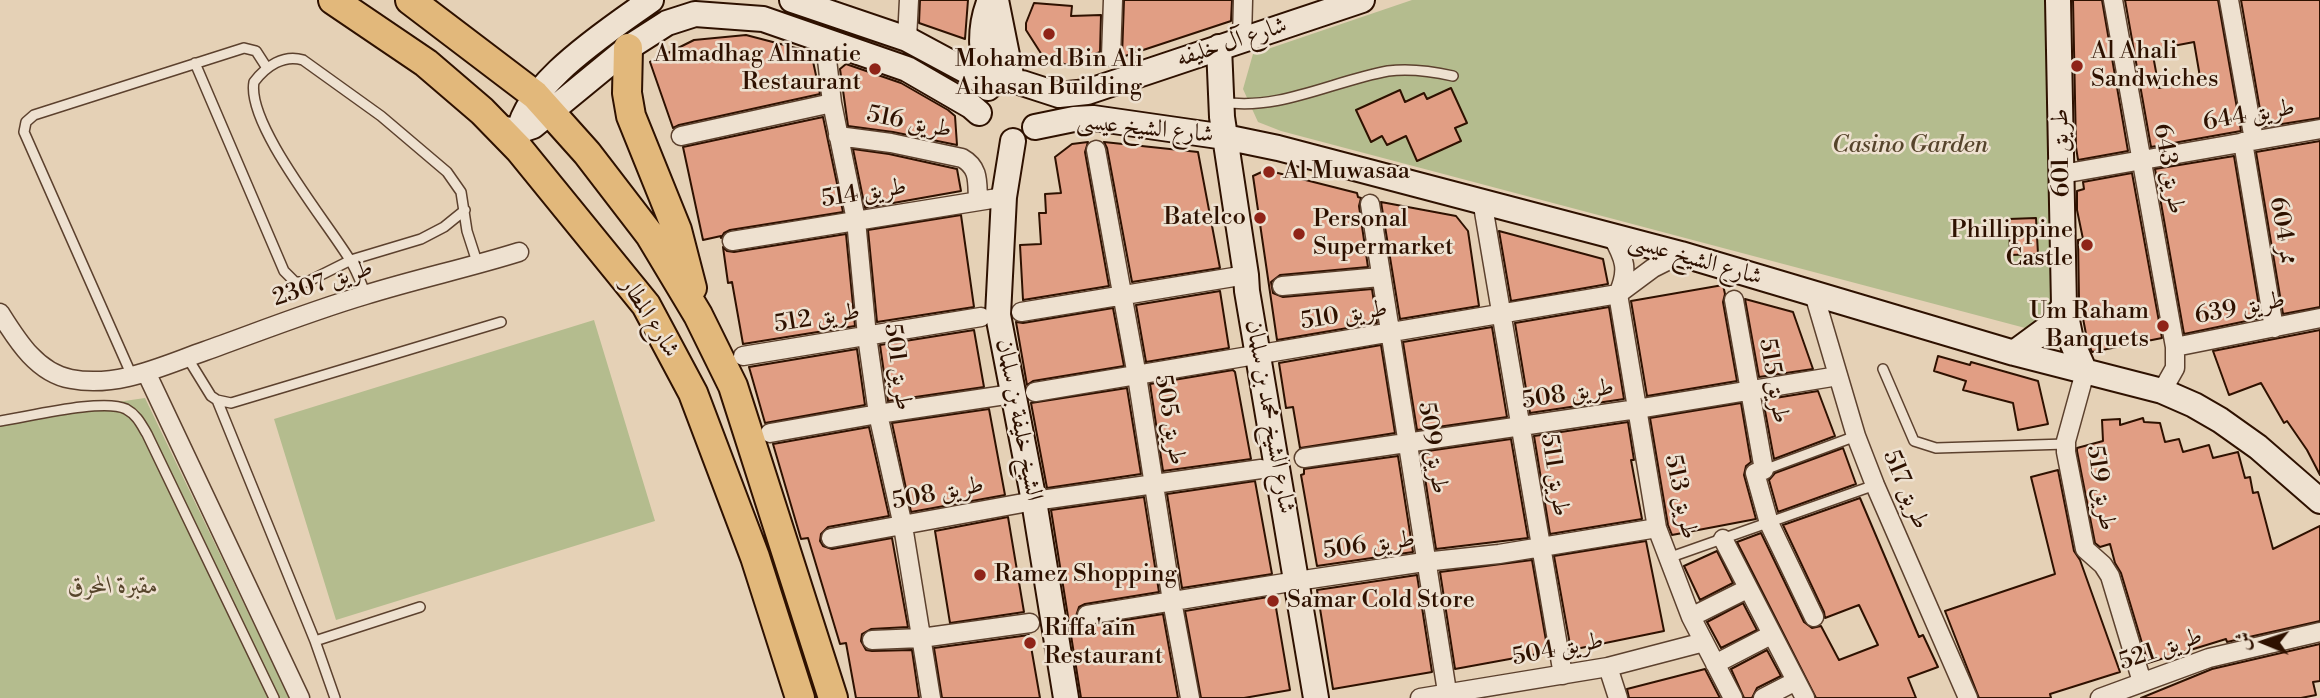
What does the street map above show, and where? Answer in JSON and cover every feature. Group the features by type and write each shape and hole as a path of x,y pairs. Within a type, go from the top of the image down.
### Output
{"main road":[{"name":"شارع المطار","path":"333,0 426,63 512,136 646,305 693,393 755,557 800,698"},
{"name":"شارع المطار","path":"410,0 543,104 587,153 650,235 698,315 733,386 833,698"},
{"path":"628,48 626,93 631,116 677,230 698,315"}],"street":[{"path":"512,136 533,126 562,69 605,33 651,0"},
{"path":"792,0 907,39 974,75 1032,90 1038,102 1039,115 1035,127 1022,139 1001,140 990,134 982,125 980,103 1003,84"},
{"path":"907,39 909,0"},
{"path":"990,0 982,28 984,67 1003,84"},
{"path":"996,0 1003,84"},
{"path":"1111,57 1113,0"},
{"path":"1231,43 1243,0"},
{"name":"شارع آل خليفه","path":"1003,84 1059,95 1073,94 1362,0"},
{"name":"طريق 601","path":"2058,0 2064,306 2071,340 2085,372"},
{"name":"طريق 643","path":"2113,0 2175,347"},
{"name":"ممر 604","path":"2229,0 2274,328"},
{"path":"543,104 667,23 695,14 762,19 907,69 979,113"},
{"name":"طريق 501","path":"825,41 832,103 856,220 867,336 878,414 903,526 931,698"},
{"name":"شارع الشيخ محمد بن سلمان","path":"1231,43 1221,102 1225,136 1257,354 1317,698"},
{"name":"طريق 516","path":"681,136 832,103"},
{"name":"شارع الشيخ عيسى","path":"1035,127 1093,118 1225,136 1278,148 1681,254 2014,353 2138,384 2194,405 2220,420 2258,447 2320,501"},
{"name":"طريق 644","path":"2062,174 2320,128"},
{"name":"طريق 516","path":"838,136 891,143 962,158 971,163 977,173 978,201"},
{"name":"الشيخ خليفة بن سلمان","path":"1013,141 1004,197 998,315 1023,393 1034,501 1066,698"},
{"name":"طريق 505","path":"1096,150 1137,376 1190,698"},
{"name":"طريق 514","path":"732,240 1004,197"},
{"name":"طريق 511","path":"1482,200 1563,675"},
{"name":"طريق 509","path":"1370,204 1447,696"},
{"name":"طريق 513","path":"1612,236 1620,250 1625,278 1618,294 1657,528 1691,617 1733,698"},
{"name":"طريق 2307","path":"0,313 31,356 49,371 70,379 102,382 139,374 366,295 519,252"},
{"path":"1618,294 1653,268 1681,254"},
{"path":"1021,312 1246,275"},
{"path":"1282,286 1380,277"},
{"name":"طريق 510","path":"770,433 878,414 1137,376 1618,294"},
{"name":"طريق 517","path":"1814,294 1856,436 1968,698"},
{"name":"طريق 515","path":"1734,300 1764,470 1755,473 1769,523 1814,617"},
{"path":"2014,353 2048,328 2064,306"},
{"name":"طريق 512","path":"743,356 981,317"},
{"name":"طريق 639","path":"2162,391 2175,368 2175,347 2320,318"},
{"name":"طريق 519","path":"2085,372 2066,444 2085,549 2103,565 2110,576 2142,682"},
{"path":"139,374 300,698"},
{"name":"طريق 508","path":"1304,458 1637,410 1838,376"},
{"name":"طريق 508","path":"831,538 1034,501 1261,469"},
{"name":"طريق 506","path":"1087,615 1657,528"},
{"path":"1723,539 1805,698"},
{"path":"1691,617 1747,589"},
{"path":"872,640 921,638 1030,623"},
{"name":"طريق 521","path":"2100,698 2209,658 2320,632"},
{"path":"1715,664 1771,635"},
{"name":"طريق 504","path":"1420,698 1530,690 1563,675 1608,667 1703,642"},
{"path":"1608,667 1618,698"},
{"path":"1763,698 1796,681"}],"lane":[{"path":"139,374 24,132 26,122 34,115 248,47 256,51 267,68"},
{"path":"366,295 351,260 314,210 260,119 254,99 254,82 267,68 283,59 303,60 382,116 447,172 461,192 467,231 478,265"},
{"path":"195,63 286,275 295,282 307,282 351,260 421,239 444,227 464,210"},
{"path":"1221,102 1241,105 1264,103 1388,71 1409,69 1453,76"},
{"path":"217,400 238,402 501,322"},
{"path":"187,357 206,390 217,400 335,698"},
{"path":"1883,369 1914,441 1936,448 2066,444"},
{"path":"0,421 104,405 124,408 138,418 274,698"},
{"name":"طريق 515","path":"1764,470 1856,436"},
{"path":"1668,558 1875,485"},
{"path":"315,642 421,607"}],"green space":[{"name":"Casino Garden","path":"1412,0 2050,0 2063,291 2051,319 2029,329 1281,131 1258,122 1243,89 1253,54"},
{"path":"594,320 655,521 336,620 274,419"},
{"name":"مقبرة المحرق","path":"145,398 289,698 0,698 0,419"}],"building":[{"path":"920,0 968,0 965,39 919,23"},
{"path":"1124,0 1232,0 1231,21 1122,57"},
{"path":"2073,0 2102,0 2128,151 2078,160"},
{"path":"2125,0 2218,0 2241,131 2151,147","holes":["2194,42 2200,77 2195,77 2196,81 2159,88 2152,50"]},
{"path":"2241,0 2320,0 2320,118 2263,127"},
{"name":"Mohamed Bin Ali Aihasan Building","path":"1034,3 1072,6 1071,16 1101,15 1100,52 1068,65 1049,60 1042,55 1026,30"},
{"path":"746,35 811,52 820,94 673,128 650,62 694,40"},
{"path":"846,64 901,83 948,110 955,116 957,145 848,126 840,69"},
{"path":"1451,88 1467,123 1455,128 1461,141 1417,161 1406,136 1387,145 1382,136 1371,142 1356,110 1400,90 1405,102 1424,93 1427,99"},
{"path":"823,117 843,212 730,230 721,238 703,240 683,147"},
{"path":"2320,141 2320,307 2283,314 2256,152"},
{"path":"1088,142 1085,152 1109,286 1023,300 1020,245 1041,244 1039,213 1046,213 1045,194 1061,193 1055,157 1072,144"},
{"path":"1104,142 1198,152 1220,268 1132,282"},
{"path":"853,149 957,169 961,191 865,208"},
{"path":"2234,156 2261,318 2184,334 2155,169"},
{"path":"1266,170 1357,193 1361,198 1359,206 1368,267 1280,275 1271,282 1273,293 1283,297 1372,289 1377,323 1277,340 1253,176"},
{"path":"2132,173 2162,338 2092,352 2079,298 2078,240 2083,239 2077,210 2077,191 2084,189 2083,182"},
{"path":"1381,202 1456,216 1468,231 1479,306 1400,319"},
{"path":"961,215 974,307 877,322 868,230"},
{"path":"2036,218 2038,254 2010,255 2009,219"},
{"path":"1499,231 1603,259 1608,284 1511,301"},
{"path":"846,234 855,326 743,344 732,282 728,283 723,247 734,252"},
{"path":"1723,285 1723,302 1737,381 1647,396 1631,301"},
{"path":"1220,291 1229,348 1146,362 1136,305"},
{"path":"1745,299 1793,312 1813,369 1759,377"},
{"path":"1609,307 1624,399 1530,413 1515,323"},
{"path":"1113,308 1124,366 1033,381 1027,385 1016,322"},
{"path":"1492,327 1507,417 1417,430 1403,342"},
{"path":"974,330 984,387 888,401 880,345"},
{"path":"2320,330 2320,475 2307,450 2287,421 2284,423 2261,383 2229,395 2213,351"},
{"path":"1381,345 1395,433 1300,448 1293,407 1286,408 1279,363"},
{"path":"857,349 865,405 765,423 749,367"},
{"path":"1938,356 1970,365 1971,362 2038,381 2048,424 2018,430 2013,403 1963,390 1966,381 1934,371"},
{"path":"1233,370 1251,459 1163,471 1150,384"},
{"path":"1127,388 1141,474 1047,488 1031,403"},
{"path":"1818,391 1835,436 1774,459 1763,400"},
{"path":"1741,403 1751,462 1746,466 1744,475 1756,519 1672,535 1650,418"},
{"path":"989,409 1005,495 911,512 892,423"},
{"path":"2143,418 2144,422 2160,423 2165,442 2179,439 2183,452 2209,445 2213,458 2238,452 2245,478 2250,477 2253,493 2258,492 2273,549 2320,526 2320,621 2227,642 2226,639 2148,663 2110,544 2100,547 2095,543 2077,451 2077,448 2103,441 2102,420 2120,419 2120,425"},
{"path":"1628,422 1634,460 1631,460 1642,519 1550,534 1534,436"},
{"path":"869,427 889,516 828,527 821,534 820,541 823,546 832,549 892,538 908,627 871,629 862,634 861,641 866,650 912,650 919,698 856,698 846,643 840,644 808,538 801,539 773,444"},
{"path":"1511,439 1528,538 1436,549 1421,452"},
{"path":"1843,448 1856,484 1778,512 1769,480 1775,473"},
{"path":"1398,456 1413,552 1317,566 1301,475 1304,474 1304,469"},
{"path":"2058,470 2074,551 2080,560 2120,672 2050,694 2051,698 1979,698 1945,611 2055,574 2031,477"},
{"path":"1255,481 1272,574 1182,588 1167,494"},
{"path":"1144,497 1159,592 1085,604 1079,607 1076,616 1079,623 1088,626 1163,614 1178,698 1081,698 1051,510"},
{"path":"1860,498 1919,637 1923,635 1938,667 1908,678 1916,698 1816,698 1737,542 1761,533 1804,622 1812,628 1821,626 1839,660 1878,645 1859,605 1825,618 1783,525"},
{"name":"Ramez Shopping","path":"1008,517 1024,612 950,623 935,531"},
{"path":"1646,541 1664,631 1571,650 1554,556"},
{"path":"1717,551 1733,583 1700,600 1684,566"},
{"path":"1532,560 1548,652 1455,669 1440,572"},
{"path":"1417,575 1432,672 1333,689 1317,590"},
{"path":"1274,596 1290,690 1244,698 1201,698 1185,611"},
{"path":"1743,603 1757,630 1721,648 1707,622"},
{"path":"1029,635 1040,698 942,698 934,648"},
{"path":"2320,644 2320,681 2313,682 2316,695 2301,698 2141,698 2212,669"},
{"path":"1767,650 1781,676 1757,688 1752,698 1744,698 1731,669"},
{"path":"1705,669 1720,698 1629,698 1627,689"}],"place":[{"name":"Mohamed Bin Ali Aihasan Building","path":"1049,34"},
{"name":"Al Ahali Sandwiches","path":"2077,66"},
{"name":"Almadhag Alnnatie Restaurant","path":"875,69"},
{"name":"Al Muwasaa","path":"1269,172"},
{"name":"Batelco","path":"1260,218"},
{"name":"Personal Supermarket","path":"1299,234"},
{"name":"Phillippine Castle","path":"2087,245"},
{"name":"Um Raham Banquets","path":"2163,326"},
{"name":"Ramez Shopping","path":"980,575"},
{"name":"Samar Cold Store","path":"1273,601"},
{"name":"Riffa'ain Restaurant","path":"1030,643"}]}
